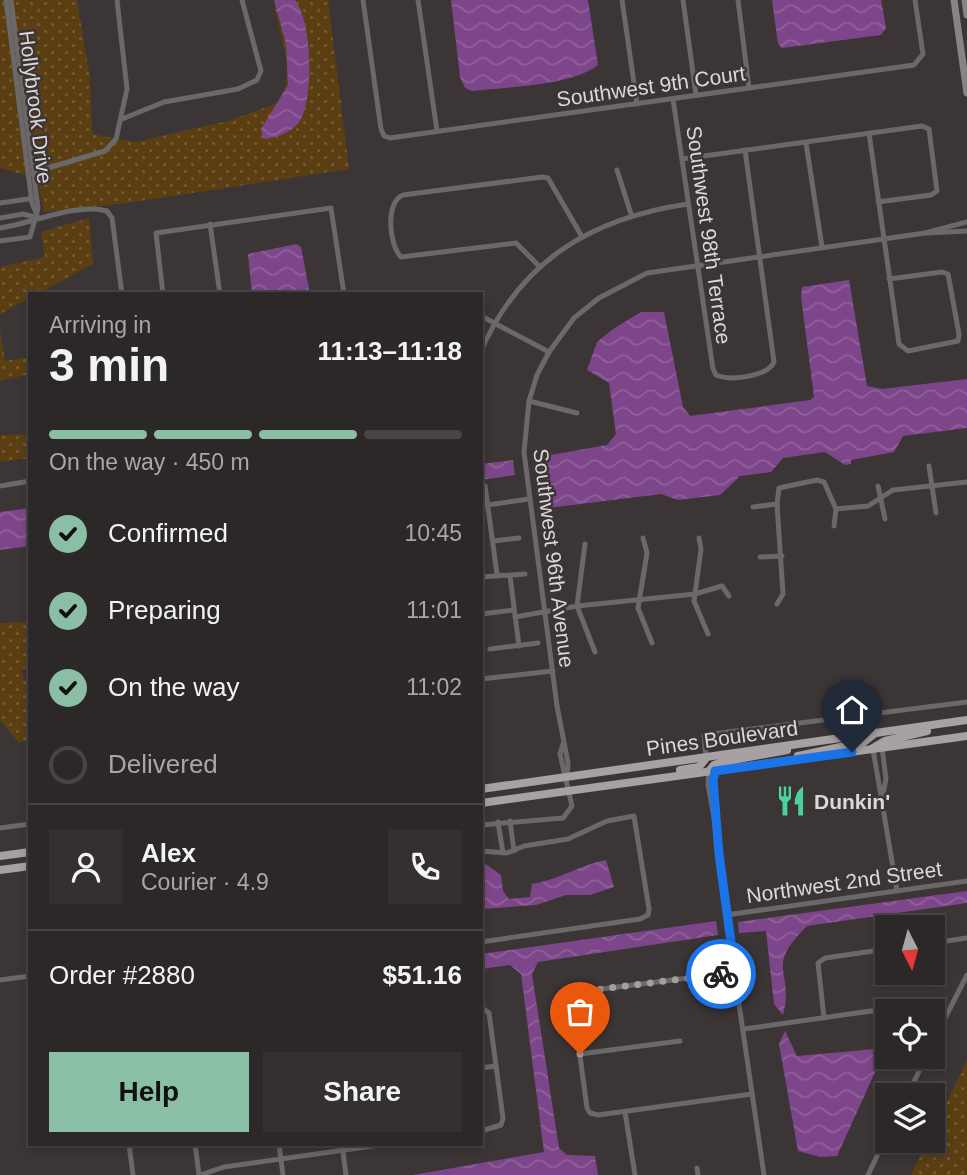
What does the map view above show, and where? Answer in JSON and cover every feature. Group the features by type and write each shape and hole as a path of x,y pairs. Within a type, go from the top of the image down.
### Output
{"highway":[{"name":"Pines Boulevard","path":"483,789 967,720"},
{"path":"873,749 885,741 957,722"},
{"path":"789,761 808,752 864,742 874,734"},
{"name":"Pines Boulevard","path":"483,803 967,736"},
{"path":"712,771 714,765 722,762 774,754 810,743"},
{"path":"640,781 661,773 699,767 706,758"},
{"path":"0,856 28,854"},
{"path":"12,868 19,859 28,855"},
{"path":"0,870 28,866"}],"main road":[{"path":"954,0 967,93"},
{"path":"965,0 967,15"}],"street":[{"name":"Hollybrook Drive","path":"6,0 32,173"},
{"name":"Hollybrook Drive","path":"12,0 38,218"},
{"path":"32,173 105,151 114,143 122,119 127,89 117,0"},
{"path":"122,119 164,102 238,89 257,80 261,71 242,0"},
{"name":"Southwest 9th Court","path":"363,0 380,129 384,136 390,138 914,65 921,61 915,0"},
{"path":"418,0 438,131"},
{"path":"622,0 637,104"},
{"name":"Southwest 98th Terrace","path":"683,0 696,95"},
{"path":"738,0 749,88"},
{"name":"Southwest 98th Terrace","path":"673,99 716,375 723,377 763,373 771,368 774,362 760,256"},
{"path":"682,159 922,126 929,128 937,191 931,195 878,202"},
{"path":"869,133 883,239 902,348 908,351 958,341 948,274 942,272 890,278"},
{"path":"806,142 822,247"},
{"path":"745,150 760,256"},
{"path":"617,170 631,214"},
{"path":"539,266 516,243 401,257 395,251 391,207 394,201 403,195 548,178 581,235"},
{"path":"0,203 35,198"},
{"path":"483,347 496,321 539,266 581,235 631,214 688,204"},
{"path":"163,292 156,233 331,208 344,292"},
{"path":"0,228 25,224 38,218 95,210 107,211 112,218 122,292"},
{"path":"0,218 23,214 38,218"},
{"path":"0,241 30,237 38,218"},
{"path":"925,233 967,222"},
{"path":"210,224 220,292"},
{"path":"925,233 967,231"},
{"name":"Southwest 96th Avenue","path":"510,821 563,818 571,810 567,778 560,754 564,741 529,499 523,438 529,401 537,375 549,352 574,318 599,298 647,273 925,233"},
{"path":"483,317 496,321 549,352"},
{"path":"529,401 578,413"},
{"path":"929,466 936,513"},
{"path":"777,604 783,594 777,504 777,492 781,485 817,480 824,482 836,509 834,526"},
{"path":"0,486 28,481"},
{"path":"836,509 867,506 893,490 967,482"},
{"path":"485,486 497,574"},
{"path":"878,486 885,519"},
{"path":"488,505 529,499"},
{"path":"753,507 777,504"},
{"path":"492,541 519,538"},
{"path":"643,538 647,553 638,608 652,643"},
{"path":"699,538 701,549 694,601 708,634"},
{"path":"585,544 577,606 595,652"},
{"path":"760,557 782,556"},
{"path":"483,576 525,574"},
{"path":"510,576 519,646"},
{"path":"515,617 577,606 695,594 722,586 729,596"},
{"path":"483,614 514,610"},
{"path":"490,649 538,643"},
{"path":"483,679 553,671"},
{"path":"706,758 704,735 967,702"},
{"path":"871,713 874,734"},
{"path":"882,747 886,779 882,797"},
{"path":"873,749 897,891"},
{"path":"712,771 708,784 764,1175"},
{"path":"483,851 503,853 524,846 568,839 607,821 634,816 637,820 648,915 640,919 483,942"},
{"path":"483,825 510,821 514,851"},
{"path":"498,822 503,853"},
{"path":"0,828 28,824"},
{"name":"Northwest 2nd Street","path":"726,915 967,881"},
{"path":"945,941 967,938"},
{"path":"824,1018 818,963 825,958 875,951"},
{"path":"735,972 578,992 572,996 580,1054 590,1112 598,1115 752,1094"},
{"path":"945,1015 967,975"},
{"path":"0,980 28,976"},
{"path":"483,1007 489,1013 501,1125 483,1130"},
{"path":"744,1030 875,1013"},
{"path":"580,1054 680,1041"},
{"path":"483,1068 496,1066"},
{"path":"625,1112 635,1175"},
{"path":"129,1146 133,1175"},
{"path":"195,1146 200,1175 224,1167 364,1146"},
{"path":"279,1146 283,1175"},
{"path":"342,1148 346,1175"},
{"path":"868,1175 878,1153"}],"shaded area":[{"path":"0,0 77,0 90,78 92,134 135,142 228,121 280,102 285,88 287,63 274,0 328,0 349,169 127,203 44,212 37,178 0,168"},
{"path":"89,218 93,264 41,292 28,292 28,299 0,314 0,267 45,257 41,232"},
{"path":"0,330 5,361 28,357 28,374 0,381"},
{"path":"28,434 28,458 0,462 0,435"},
{"path":"28,622 28,667 21,670 28,688 28,741 18,742 0,720 0,623"},
{"path":"967,1060 967,1175 911,1175 922,1153 945,1153 945,1106"}],"water":[{"path":"274,0 295,0 301,10 308,41 308,93 298,124 284,134 263,139 261,129 288,85 286,44"},
{"path":"451,0 588,0 598,65 586,72 555,81 472,91 465,88 460,77"},
{"path":"772,0 881,0 886,28 881,35 782,48 778,44"},
{"path":"296,244 301,247 310,292 252,292 248,254"},
{"path":"849,280 867,386 882,389 967,379 967,428 903,436 894,452 851,460 851,464 845,465 825,452 783,458 771,472 740,476 720,495 678,500 661,494 548,508 541,499 534,458 607,445 616,434 609,383 587,370 597,342 613,329 641,312 664,312 683,407 690,416 810,400 814,397 802,287"},
{"path":"513,460 515,475 483,480 483,464"},
{"path":"28,508 28,546 0,550 0,512"},
{"path":"606,860 614,887 590,895 566,895 536,905 483,909 483,862 501,875 503,891 509,899 530,897 532,884"},
{"path":"967,891 967,903 807,926 786,952 783,961 786,1000 783,1015 774,1004 766,931 739,933 738,922"},
{"path":"716,921 718,935 538,962 532,974 559,1148 567,1155 595,1156 598,1175 413,1175 544,1152 521,974 510,965 483,969 483,954"},
{"path":"785,1031 797,1056 875,1049 876,1069 837,1156 820,1157 798,1151 779,1044"}],"way so far":[{"path":"580,1054 572,996 578,992 721,974"}],"place":[{"name":"Dunkin'","path":"791,801"}],"route":[{"path":"721,974 735,972 717,835 719,830 713,780 715,771 852,752"}]}
